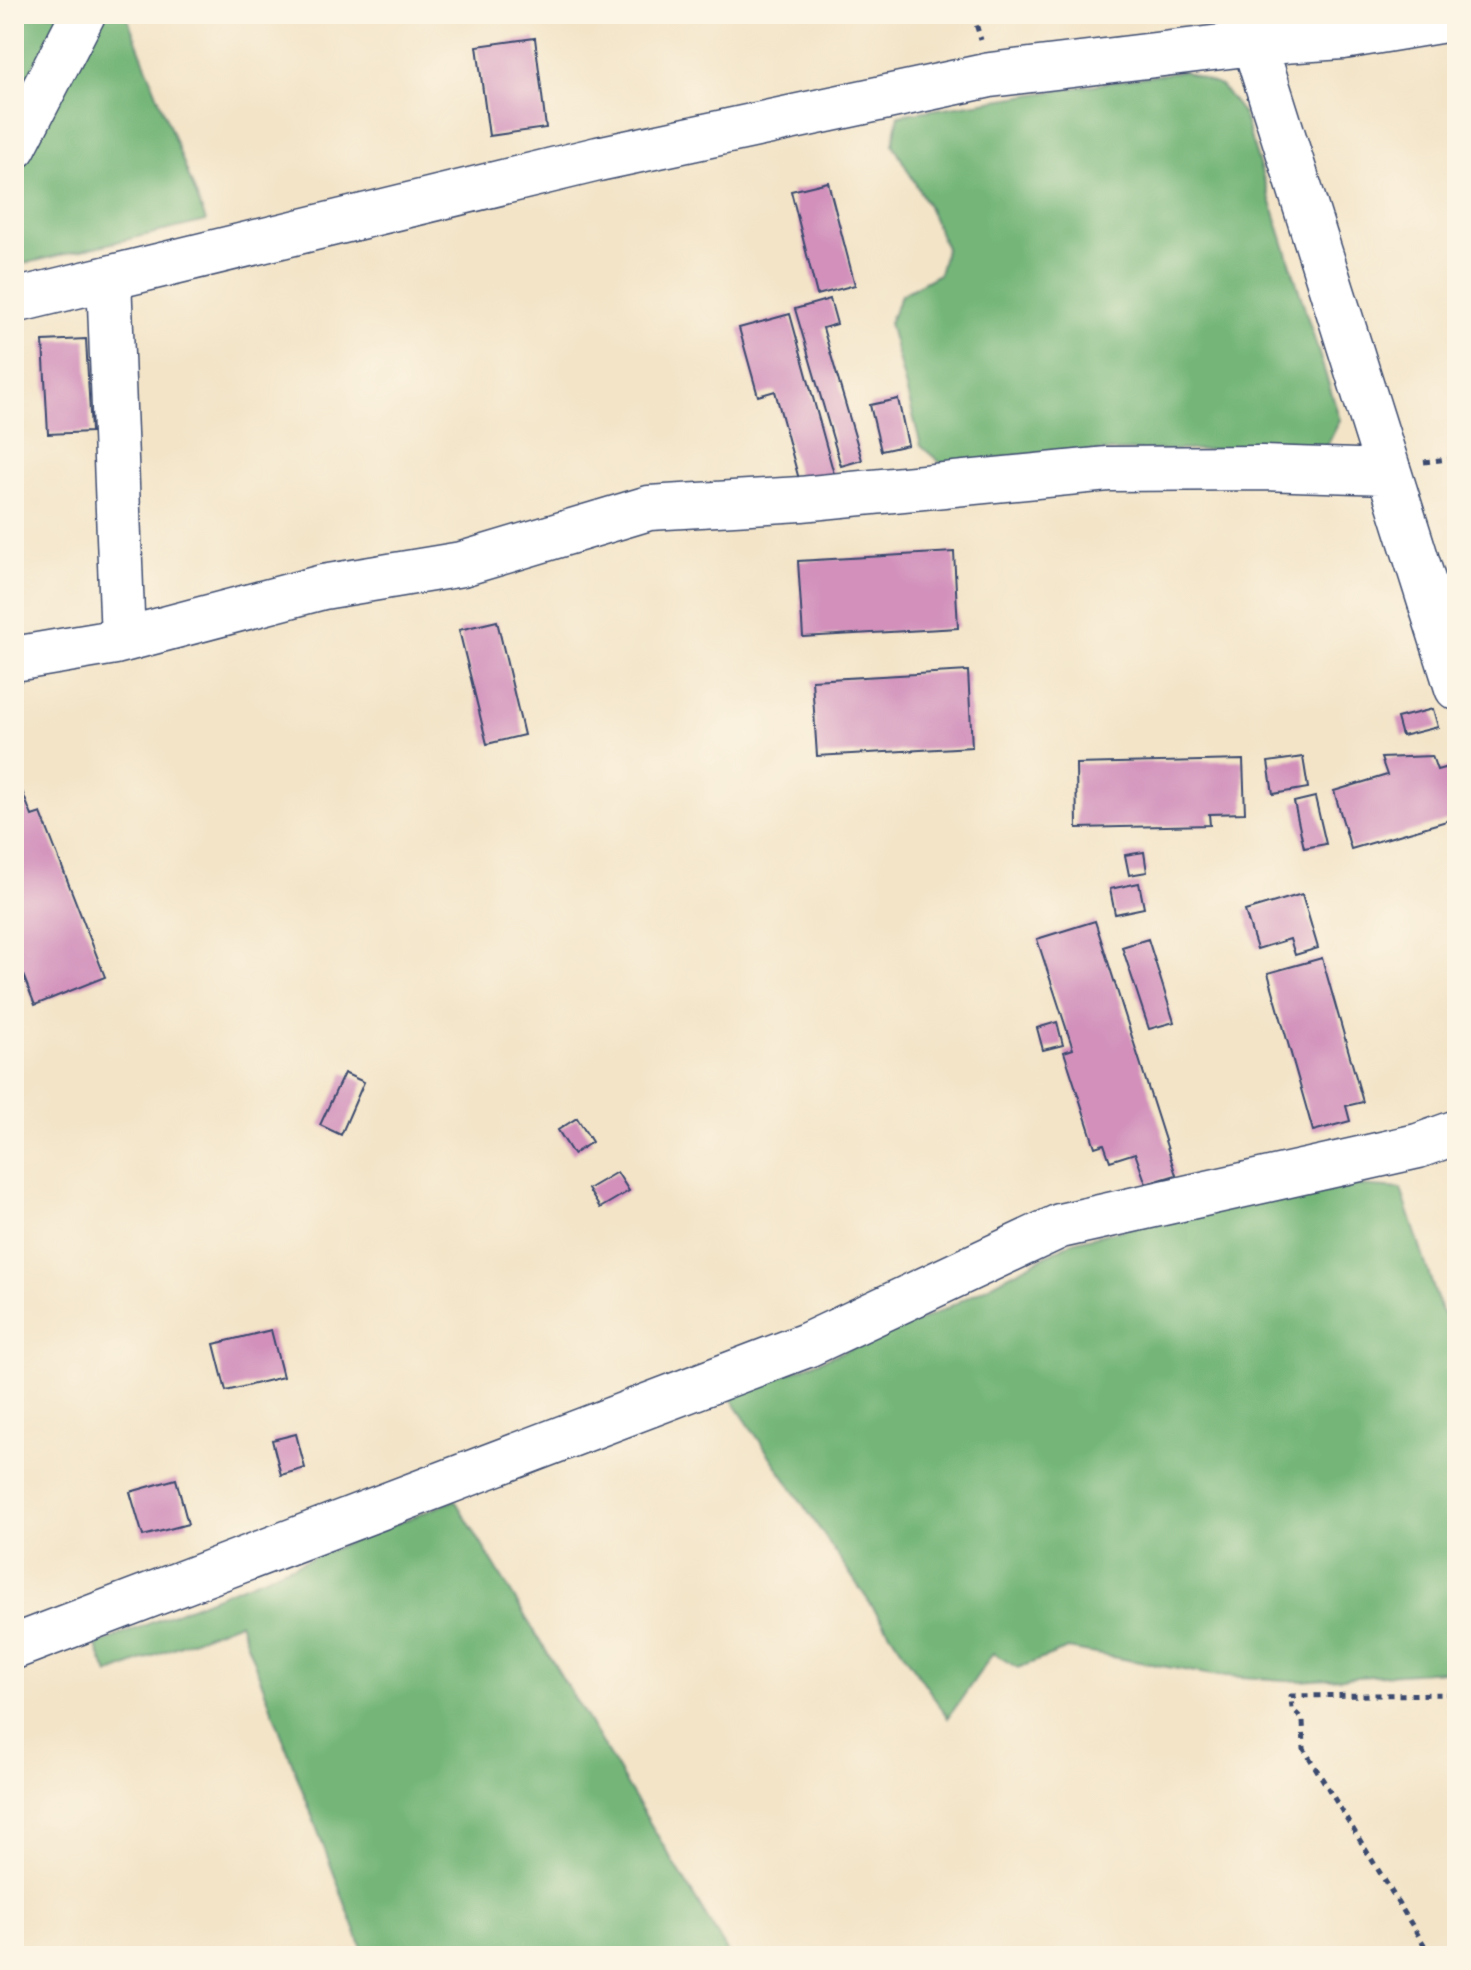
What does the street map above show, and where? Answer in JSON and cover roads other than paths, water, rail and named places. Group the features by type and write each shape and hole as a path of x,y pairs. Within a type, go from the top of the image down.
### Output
{"street":[{"path":"14,147 83,14"},
{"path":"14,301 598,159 990,75 1257,28 1343,37 1457,18"},
{"path":"1257,28 1388,472 1457,688"},
{"path":"109,278 123,640"},
{"path":"14,659 123,640 323,587 462,564 649,508 801,499 1108,469 1262,468 1388,472"},
{"path":"14,1647 807,1345 1060,1226 1418,1146 1457,1132"}]}
